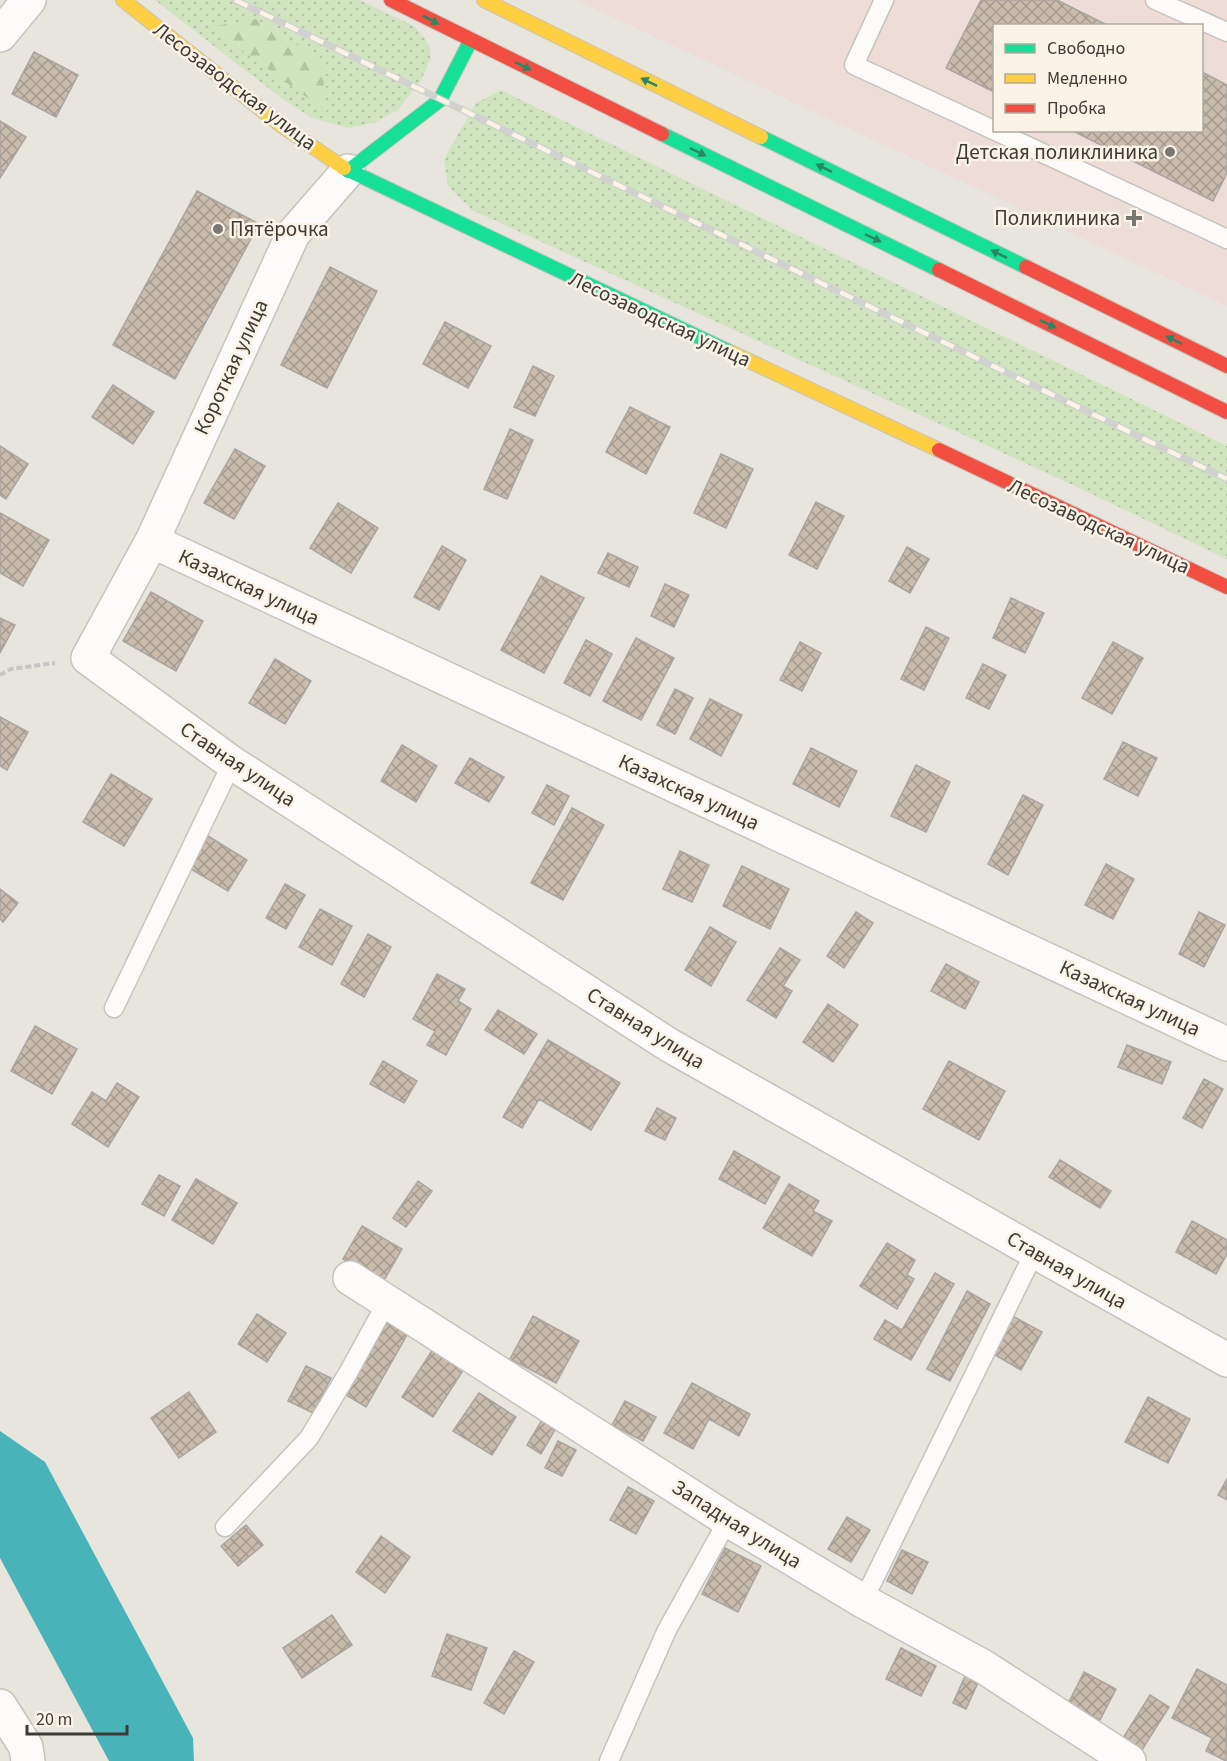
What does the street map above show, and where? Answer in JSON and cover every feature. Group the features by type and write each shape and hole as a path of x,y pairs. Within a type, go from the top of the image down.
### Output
{"main road":[{"name":"Лесозаводская улица","path":"123,0 282,126 348,171 1227,587"},
{"path":"391,0 1227,412"},
{"path":"484,0 1227,366"},
{"name":"Короткая улица","path":"348,171 440,100 471,40"}],"street":[{"path":"0,35 29,0"},
{"name":"Короткая улица","path":"88,658 152,541 293,234 348,171"},
{"name":"Казахская улица","path":"152,541 1227,1044"},
{"name":"Ставная улица","path":"88,658 232,763 669,1045 1227,1360"},
{"name":"Западная улица","path":"350,1278 388,1300 728,1520 863,1601 984,1667 1107,1756"},
{"path":"0,1706 26,1747 28,1761"}],"lane":[{"path":"884,0 854,65 993,130"},
{"path":"1155,0 1227,32"},
{"path":"998,132 1227,239"},
{"path":"114,1008 232,763"},
{"path":"863,1601 1035,1251"},
{"path":"225,1527 309,1438 388,1300"},
{"path":"609,1761 667,1630 728,1520"}],"path":[{"path":"0,675 11,669 88,658"}],"shaded area":[{"name":"Поликлиника","path":"576,0 1227,0 1227,306"}],"green space":[{"path":"155,0 359,0 414,26 424,37 430,49 430,60 421,80 398,110 376,122 348,128 312,118 280,97"},
{"path":"256,19 321,60 327,112 210,27"},
{"path":"501,90 1227,446 1227,559 1073,485 472,210 448,186 444,159 476,103"}],"water":[{"path":"0,1431 45,1462 193,1738 194,1761 109,1761 0,1558"}],"building":[{"name":"Детская поликлиника","path":"981,0 1057,0 1105,24 993,24 993,92 946,68"},
{"path":"34,52 78,75 56,117 12,94"},
{"name":"Детская поликлиника","path":"1203,73 1227,85 1227,173 1213,201 1075,132 1203,132"},
{"path":"0,121 26,137 0,178"},
{"path":"197,191 259,224 175,379 113,345"},
{"path":"330,267 377,291 327,388 281,365"},
{"path":"445,322 491,346 468,388 423,364"},
{"path":"533,366 554,376 535,416 514,407"},
{"path":"113,385 154,412 133,444 92,417"},
{"path":"630,407 670,427 646,474 606,452"},
{"path":"510,429 533,440 507,499 484,489"},
{"path":"0,446 28,464 6,499 0,495"},
{"path":"235,449 265,466 234,519 204,503"},
{"path":"721,454 753,469 726,528 694,513"},
{"path":"816,502 844,516 817,569 789,555"},
{"path":"338,503 378,528 351,573 310,548"},
{"path":"0,513 49,540 23,586 0,573"},
{"path":"442,546 466,560 439,610 414,597"},
{"path":"907,547 929,559 910,593 889,581"},
{"path":"608,553 638,567 629,587 598,573"},
{"path":"541,576 584,598 544,673 501,650"},
{"path":"665,584 689,595 674,627 651,616"},
{"path":"151,592 203,621 176,671 123,641"},
{"path":"1011,598 1044,613 1025,653 993,638"},
{"path":"0,618 15,625 0,653"},
{"path":"926,627 949,638 924,690 901,679"},
{"path":"636,638 674,658 641,720 603,701"},
{"path":"586,640 612,654 590,696 564,683"},
{"path":"800,642 821,653 802,691 780,680"},
{"path":"1113,642 1143,658 1112,714 1082,698"},
{"path":"275,659 311,681 285,724 249,703"},
{"path":"983,664 1006,675 989,709 966,698"},
{"path":"675,689 693,698 675,734 657,725"},
{"path":"710,699 742,715 721,756 690,739"},
{"path":"0,717 28,732 7,770 0,766"},
{"path":"1123,742 1157,758 1138,796 1104,779"},
{"path":"402,745 437,766 416,802 381,781"},
{"path":"811,748 857,771 839,807 793,784"},
{"path":"470,758 504,777 489,802 455,783"},
{"path":"916,765 950,782 926,832 891,816"},
{"path":"111,774 152,799 124,846 83,822"},
{"path":"547,785 569,796 554,825 532,813"},
{"path":"1023,795 1043,805 1008,875 988,864"},
{"path":"572,808 604,825 563,900 531,883"},
{"path":"208,836 247,860 228,891 189,868"},
{"path":"680,851 709,865 692,902 663,889"},
{"path":"1106,864 1134,879 1113,919 1085,905"},
{"path":"742,866 789,889 770,929 723,906"},
{"path":"285,884 305,895 286,929 266,918"},
{"path":"0,889 18,903 3,922 0,919"},
{"path":"320,909 352,926 332,965 299,947"},
{"path":"856,912 873,923 844,968 827,956"},
{"path":"1199,912 1225,925 1204,967 1179,954"},
{"path":"710,927 736,942 711,986 685,970"},
{"path":"368,934 391,947 364,997 341,984"},
{"path":"780,948 800,960 783,986 792,991 776,1018 747,1000"},
{"path":"946,964 979,982 965,1009 931,991"},
{"path":"437,974 465,989 458,1001 471,1009 446,1055 427,1045 435,1031 413,1019"},
{"path":"828,1004 858,1025 833,1062 803,1042"},
{"path":"498,1010 537,1034 524,1054 485,1030"},
{"path":"35,1026 77,1049 52,1094 11,1071"},
{"path":"548,1040 620,1083 591,1130 539,1099 522,1128 503,1117"},
{"path":"1127,1045 1171,1062 1162,1084 1118,1067"},
{"path":"383,1061 417,1081 404,1103 370,1084"},
{"path":"949,1061 1005,1091 979,1140 923,1109"},
{"path":"1204,1079 1223,1089 1202,1128 1183,1118"},
{"path":"117,1083 139,1097 108,1147 72,1124 92,1092 106,1101"},
{"path":"657,1108 676,1118 665,1140 645,1131"},
{"path":"734,1151 780,1177 765,1204 719,1179"},
{"path":"1060,1160 1111,1191 1100,1208 1049,1177"},
{"path":"159,1175 180,1186 164,1216 142,1204"},
{"path":"196,1179 237,1203 213,1244 172,1220"},
{"path":"418,1181 432,1191 406,1227 393,1218"},
{"path":"789,1184 819,1201 813,1211 832,1221 812,1256 763,1228"},
{"path":"1192,1221 1227,1240 1227,1254 1216,1274 1176,1252"},
{"path":"362,1226 402,1249 383,1282 343,1259"},
{"path":"887,1243 915,1260 907,1275 914,1279 897,1309 860,1286"},
{"path":"935,1273 954,1284 911,1360 874,1339 885,1320 902,1330"},
{"path":"967,1291 990,1304 950,1381 927,1369"},
{"path":"257,1314 286,1333 267,1362 238,1344"},
{"path":"1011,1315 1042,1332 1021,1370 990,1352"},
{"path":"533,1316 579,1341 556,1383 510,1359"},
{"path":"387,1323 407,1335 366,1407 346,1395"},
{"path":"433,1349 464,1369 433,1417 402,1397"},
{"path":"306,1366 331,1378 313,1413 288,1401"},
{"path":"692,1383 750,1414 739,1436 709,1419 693,1449 664,1433"},
{"path":"189,1392 216,1432 179,1458 151,1418"},
{"path":"479,1393 516,1417 492,1455 453,1431"},
{"path":"1148,1397 1190,1419 1168,1463 1125,1442"},
{"path":"625,1401 656,1417 643,1441 612,1425"},
{"path":"542,1420 556,1428 541,1454 527,1445"},
{"path":"558,1441 576,1450 562,1476 545,1468"},
{"path":"1227,1479 1227,1500 1218,1495"},
{"path":"628,1487 654,1501 636,1534 610,1520"},
{"path":"847,1517 870,1530 851,1562 828,1549"},
{"path":"246,1525 263,1545 238,1566 221,1546"},
{"path":"381,1536 410,1557 385,1593 356,1572"},
{"path":"725,1548 761,1566 738,1612 702,1594"},
{"path":"902,1550 928,1562 912,1594 887,1581"},
{"path":"332,1615 352,1645 302,1678 283,1648"},
{"path":"447,1634 487,1648 471,1690 432,1676"},
{"path":"901,1648 936,1666 921,1696 886,1679"},
{"path":"514,1651 534,1662 504,1714 484,1703"},
{"path":"1197,1669 1227,1685 1226,1761 1206,1751 1212,1738 1172,1718"},
{"path":"967,1672 980,1678 966,1709 953,1703"},
{"path":"1084,1672 1116,1689 1100,1720 1068,1704"},
{"path":"1150,1695 1169,1707 1142,1750 1123,1738"}],"railway":[{"path":"235,0 1227,479"}],"traffic: fast":[{"path":"348,171 440,100 471,40"},
{"path":"662,134 939,270"},
{"path":"761,137 1026,267"},
{"path":"344,168 730,352"}],"traffic: slow":[{"path":"123,0 282,126 344,168"},
{"path":"484,0 761,137"},
{"path":"730,352 939,450"}],"traffic: jam":[{"path":"391,0 662,134"},
{"path":"1026,267 1227,366"},
{"path":"939,270 1227,412"},
{"path":"939,450 1227,587"}],"place":[{"name":"Детская поликлиника","path":"1170,152"},
{"name":"Поликлиника","path":"1134,218"},
{"name":"Пятёрочка","path":"218,229"}]}
